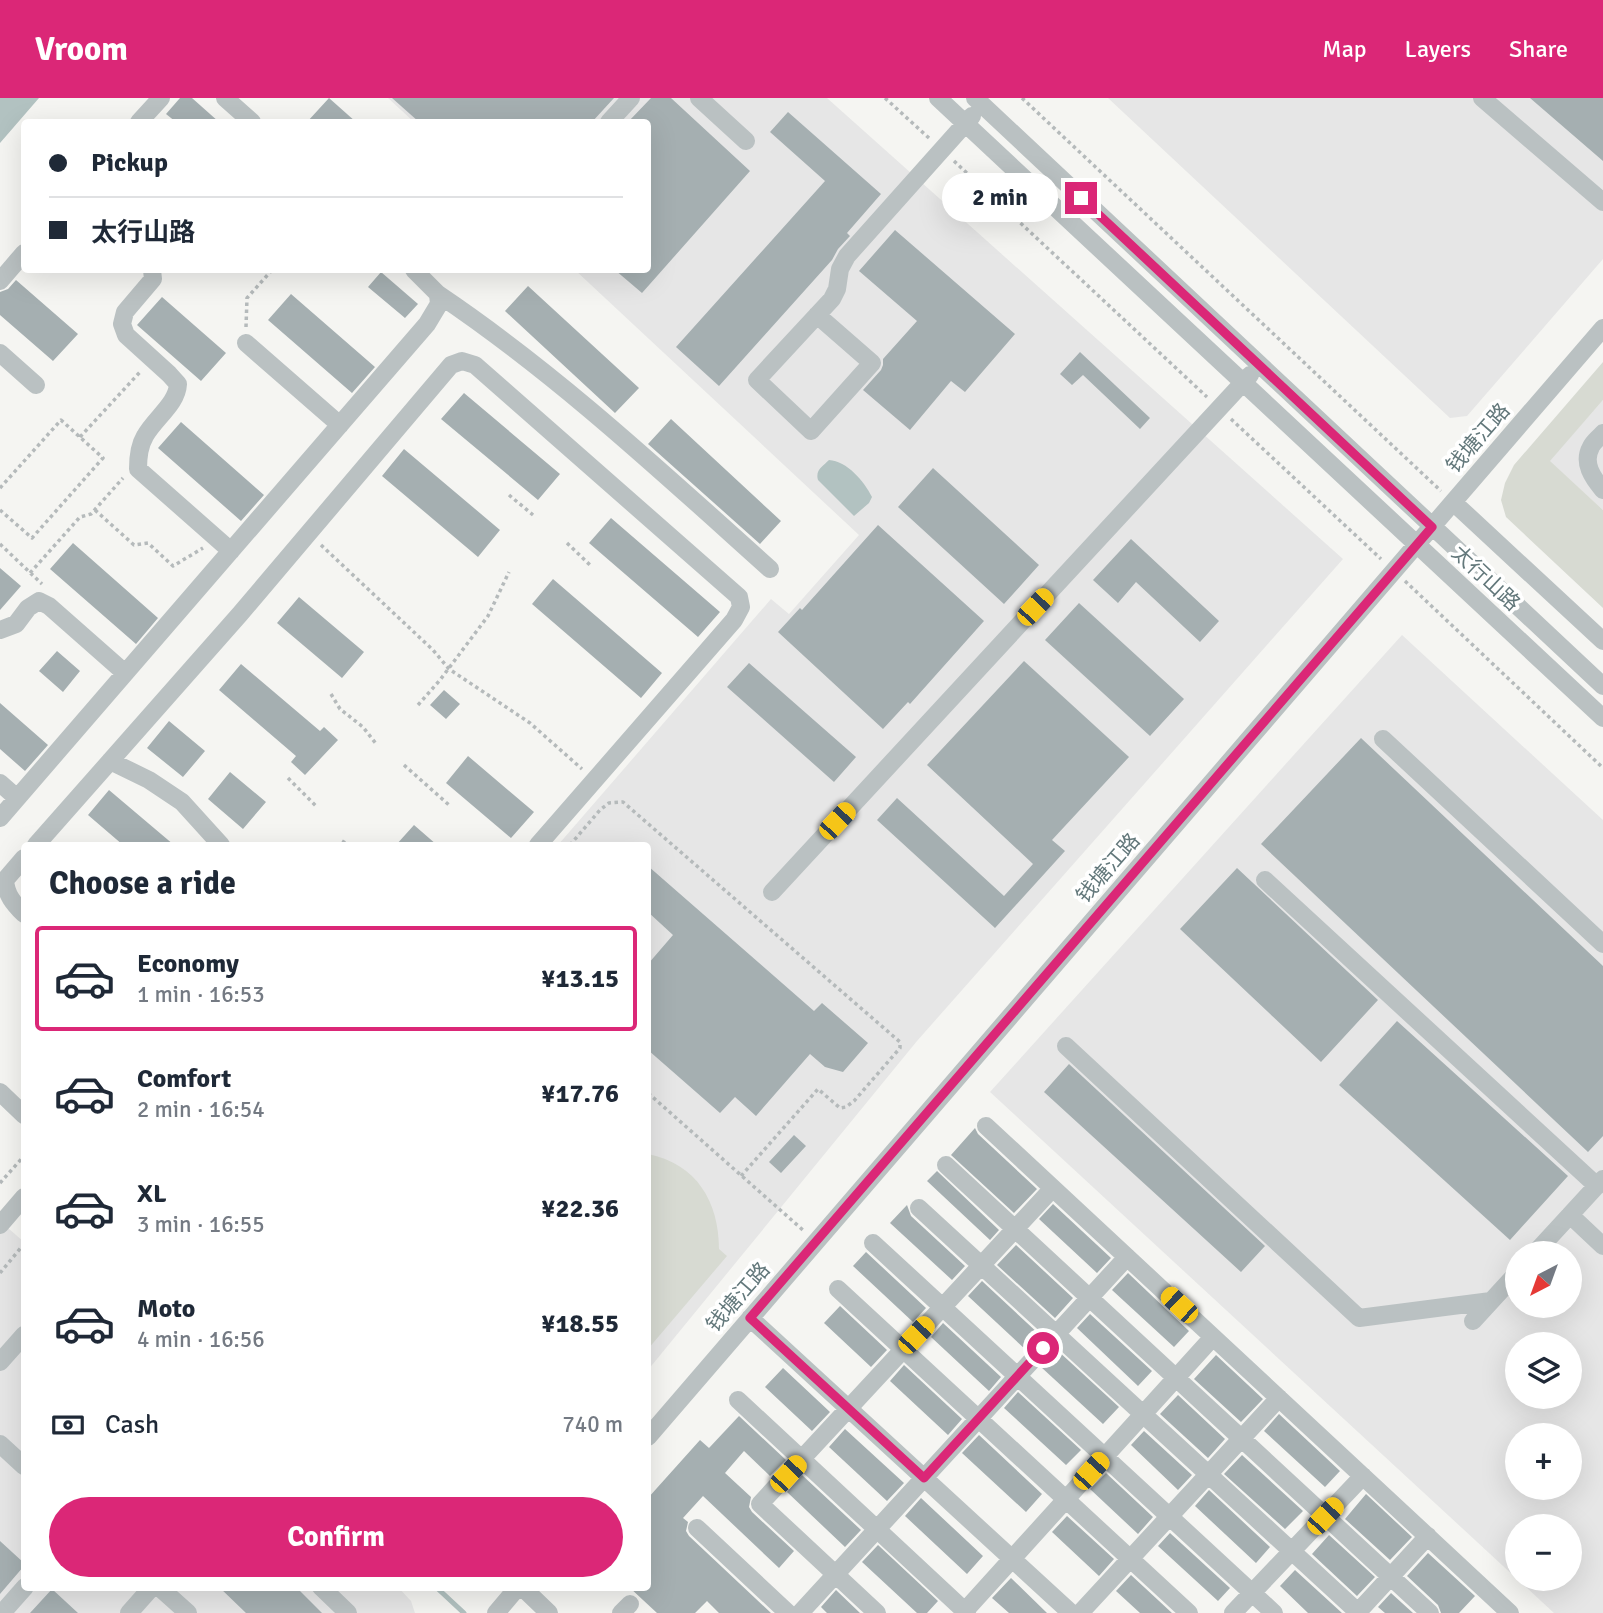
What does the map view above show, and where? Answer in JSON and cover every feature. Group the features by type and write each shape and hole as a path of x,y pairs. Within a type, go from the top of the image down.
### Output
{"street":[{"path":"142,119 160,98"},
{"path":"225,98 249,119"},
{"path":"612,119 631,98"},
{"path":"699,98 746,141"},
{"name":"太行山路","path":"938,98 1603,719"},
{"path":"1482,98 1603,202"},
{"path":"817,315 873,363 811,431 757,380 817,315 832,299 837,289 840,269 847,257 965,124 979,101"},
{"name":"太行山路","path":"979,101 1432,527 1600,676"},
{"path":"0,281 21,256"},
{"path":"152,273 153,279 125,312 122,324 127,335 178,384 178,393 143,438 138,453 138,469 228,555"},
{"path":"417,273 438,294 484,325 623,438 770,569"},
{"path":"0,818 427,324 439,304 438,294"},
{"name":"钱塘江路","path":"651,1434 1603,328"},
{"path":"246,343 340,425"},
{"path":"0,353 36,385"},
{"path":"39,842 240,614 451,365 462,361 475,365 739,597 741,607 734,620 541,842"},
{"path":"772,892 1259,365"},
{"path":"1603,433 1591,447 1587,463 1593,478 1603,490"},
{"path":"1453,502 1603,641"},
{"path":"0,630 16,624 28,608 39,601 49,606 125,673"},
{"path":"1383,739 1603,944"},
{"path":"110,761 149,779 182,802 218,842"},
{"path":"0,783 17,798"},
{"path":"21,861 5,880 6,890 21,911"},
{"path":"1265,880 1600,1182 1546,1241"},
{"path":"1066,1046 1359,1318 1491,1301"},
{"path":"0,1092 21,1112"},
{"path":"986,1126 1428,1536 1491,1607 1510,1613"},
{"path":"946,1165 1430,1613"},
{"path":"877,1613 760,1504 1053,1188"},
{"path":"0,1225 21,1200"},
{"path":"919,1208 1358,1613 1428,1536"},
{"path":"1570,1215 1603,1246"},
{"path":"873,1243 1275,1613"},
{"path":"800,1613 1127,1257"},
{"path":"1473,1321 1505,1286"},
{"path":"838,1289 1189,1613"},
{"path":"750,1318 1071,1613"},
{"path":"738,1400 965,1612 1213,1337"},
{"path":"0,1362 21,1338"},
{"path":"1080,1613 1279,1398"},
{"path":"0,1444 21,1463"},
{"path":"1233,1613 1363,1476"},
{"path":"697,1528 788,1613"},
{"path":"2,1613 21,1591"},
{"path":"129,1613 148,1591"},
{"path":"163,1591 188,1613"},
{"path":"325,1591 348,1613"},
{"path":"496,1613 517,1591"},
{"path":"525,1591 549,1613"}],"path":[{"path":"885,98 1394,570 1603,768"},
{"path":"1022,98 1453,502"},
{"path":"246,343 247,298 269,273"},
{"path":"80,437 152,358"},
{"path":"0,488 61,420 103,458 32,538 0,510"},
{"path":"30,573 80,517 91,514 127,474"},
{"path":"509,495 533,515"},
{"path":"95,510 134,545 148,543 173,566 208,545 228,555"},
{"path":"308,534 433,650 449,669 530,723 594,780"},
{"path":"567,543 591,566"},
{"path":"418,705 449,669 488,616 509,572"},
{"path":"331,694 340,709 363,727 377,745"},
{"path":"404,765 449,805"},
{"path":"288,778 316,806"},
{"path":"573,842 600,810 609,803 623,802 900,1042 900,1048 846,1107 839,1108 818,1089 741,1176"},
{"path":"651,1096 816,1242"},
{"path":"0,1183 21,1159"},
{"path":"0,1273 21,1248"}],"shaded area":[{"path":"0,98 39,98 0,143"},
{"path":"388,98 827,98 1343,559 917,1041 651,1366 651,842 561,842 771,599 789,614 859,535 578,273 651,273 651,119 411,119"},
{"path":"1108,98 1603,98 1603,259 1467,416 1450,418"},
{"path":"1603,362 1603,400 1550,461 1603,510 1603,608 1506,517 1501,500 1505,483 1514,465"},
{"path":"1603,400 1603,510 1549,461"},
{"path":"829,460 842,464 854,473 872,497 854,516 818,480 819,471"},
{"path":"1402,635 1603,820 1603,1613 1554,1613 1530,1591 1582,1591 1582,1514 1505,1514 1505,1568 990,1092"},
{"path":"651,1155 680,1166 702,1188 715,1216 719,1249 727,1256 651,1345"},
{"path":"0,1221 21,1239 21,1591 402,1591 411,1601 415,1613 0,1613"}],"building":[{"path":"180,98 192,98 216,119 172,119 166,114"},
{"path":"329,98 353,119 310,119"},
{"path":"392,98 614,98 595,119 416,119"},
{"path":"651,98 671,98 750,171 642,293 619,273 651,273 651,119 631,119"},
{"path":"1530,98 1603,98 1603,161"},
{"path":"788,112 881,194 847,233 850,236 832,260 719,386 676,347 825,181 770,132"},
{"path":"895,230 1015,334 965,392 951,381 910,430 863,390 881,370 883,359 917,321 859,271"},
{"path":"382,273 418,304 405,318 368,287"},
{"path":"16,280 78,334 53,361 0,315 0,292 8,289"},
{"path":"528,286 639,388 615,413 505,311"},
{"path":"291,294 375,367 352,393 268,320"},
{"path":"162,297 226,353 201,381 137,325"},
{"path":"1080,352 1150,418 1140,429 1083,375 1072,385 1060,374"},
{"path":"464,393 560,474 538,500 441,419"},
{"path":"671,419 781,521 760,544 648,444"},
{"path":"181,422 264,495 241,521 158,448"},
{"path":"404,449 500,530 478,557 382,476"},
{"path":"933,468 1039,565 1004,604 898,507"},
{"path":"611,518 720,612 698,637 589,543"},
{"path":"878,525 984,621 910,704 908,702 883,729 778,632 800,608 802,610"},
{"path":"1131,539 1219,621 1200,642 1136,582 1118,603 1093,580"},
{"path":"73,543 158,618 136,644 50,569"},
{"path":"0,568 21,586 0,610"},
{"path":"553,579 662,673 641,698 532,604"},
{"path":"299,597 364,652 342,678 277,623"},
{"path":"1079,603 1184,699 1150,736 1045,640"},
{"path":"57,651 80,671 63,692 39,671"},
{"path":"1024,661 1129,757 1052,840 1065,851 995,928 877,820 897,798 1004,896 1033,864 927,765"},
{"path":"749,663 856,757 834,782 727,687"},
{"path":"241,664 320,731 324,727 338,740 305,775 291,762 296,756 219,690"},
{"path":"444,690 460,704 446,719 430,705"},
{"path":"0,703 48,745 25,771 0,749"},
{"path":"169,721 205,751 183,777 147,748"},
{"path":"1361,738 1603,966 1603,1136 1588,1152 1261,844"},
{"path":"468,756 534,812 511,838 446,783"},
{"path":"230,772 266,802 243,829 208,799"},
{"path":"109,790 170,842 120,842 88,815"},
{"path":"414,825 434,842 399,842"},
{"path":"1237,868 1378,1000 1321,1062 1180,929"},
{"path":"651,869 814,1011 822,1003 868,1043 843,1072 825,1067 810,1054 756,1116 735,1097 720,1113 651,1053 651,961 673,935 651,915"},
{"path":"1397,1021 1568,1176 1510,1240 1339,1085"},
{"path":"1069,1064 1265,1246 1241,1272 1044,1092"},
{"path":"975,1128 978,1134 1037,1189 1014,1213 951,1155"},
{"path":"794,1135 806,1146 781,1173 769,1162"},
{"path":"937,1171 999,1230 990,1240 927,1181"},
{"path":"1053,1204 1111,1258 1097,1273 1039,1219"},
{"path":"907,1205 911,1216 965,1266 952,1280 890,1223"},
{"path":"1016,1245 1073,1298 1055,1318 997,1265"},
{"path":"866,1252 926,1308 913,1322 853,1266"},
{"path":"1128,1273 1189,1331 1174,1347 1112,1290"},
{"path":"982,1281 1040,1335 1026,1350 968,1296"},
{"path":"840,1306 887,1350 871,1367 824,1323"},
{"path":"1090,1314 1152,1371 1138,1386 1077,1328"},
{"path":"943,1323 1001,1377 989,1391 931,1337"},
{"path":"1057,1350 1119,1407 1103,1424 1041,1367"},
{"path":"1216,1355 1263,1399 1241,1422 1194,1379"},
{"path":"904,1365 962,1419 948,1435 890,1381"},
{"path":"783,1368 830,1412 812,1431 765,1387"},
{"path":"1018,1392 1081,1450 1066,1465 1004,1408"},
{"path":"1178,1395 1225,1439 1208,1458 1160,1414"},
{"path":"1279,1414 1340,1471 1325,1487 1264,1431"},
{"path":"739,1416 786,1460 770,1476 744,1451 725,1473 751,1497 749,1507 752,1512 794,1551 779,1568 703,1496 683,1518 688,1522 686,1531 689,1536 771,1613 719,1613 707,1601 695,1613 657,1613 633,1591 651,1591 651,1495 700,1440 709,1448"},
{"path":"845,1429 904,1483 887,1501 829,1447"},
{"path":"1144,1431 1192,1475 1178,1490 1131,1445"},
{"path":"979,1435 1042,1494 1026,1512 962,1453"},
{"path":"1242,1455 1303,1511 1285,1529 1224,1474"},
{"path":"1106,1473 1153,1517 1138,1534 1090,1489"},
{"path":"802,1475 861,1530 845,1547 787,1492"},
{"path":"1209,1490 1270,1547 1256,1563 1195,1506"},
{"path":"1366,1494 1412,1537 1390,1560 1345,1519"},
{"path":"921,1498 983,1556 967,1574 905,1516"},
{"path":"1067,1516 1114,1559 1099,1576 1052,1532"},
{"path":"1170,1533 1230,1588 1218,1601 1158,1546"},
{"path":"1329,1535 1375,1577 1357,1596 1312,1554"},
{"path":"0,1541 21,1560 21,1570 0,1594"},
{"path":"878,1545 938,1601 927,1613 917,1613 862,1562"},
{"path":"1428,1553 1475,1596 1459,1613 1441,1613 1438,1605 1407,1576"},
{"path":"1295,1570 1342,1613 1308,1613 1280,1586"},
{"path":"1131,1575 1172,1613 1140,1613 1116,1591"},
{"path":"1011,1578 1047,1613 1009,1613 992,1598"},
{"path":"836,1590 860,1613 827,1613 821,1607"},
{"path":"50,1591 54,1591 78,1613 30,1613"},
{"path":"223,1591 300,1591 322,1613 246,1613"},
{"path":"1391,1593 1413,1613 1385,1613 1378,1607"}],"waterway":[{"path":"440,1591 464,1613"}],"route":[{"path":"1043,1348 924,1478 750,1318 1432,527 1081,198"}]}
